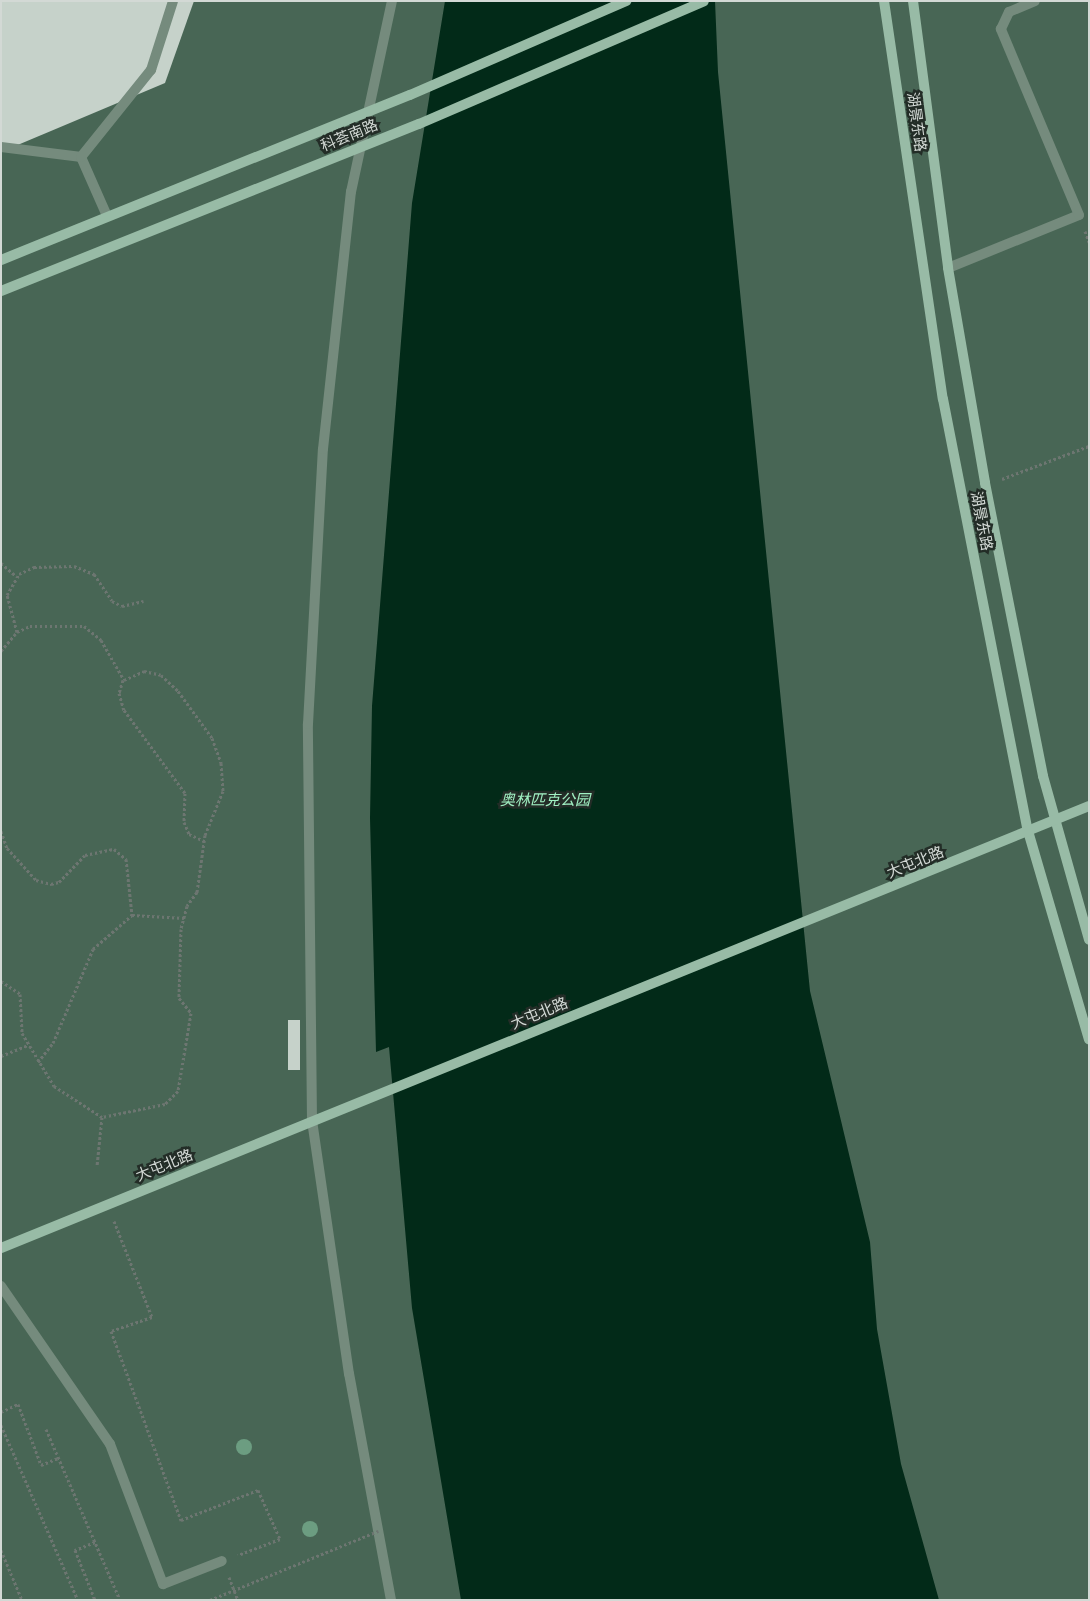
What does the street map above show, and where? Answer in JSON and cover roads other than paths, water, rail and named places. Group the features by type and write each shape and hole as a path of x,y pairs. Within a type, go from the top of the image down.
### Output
{"street":[{"path":"81,157 151,70 173,1"},
{"path":"391,1600 349,1374 312,1121 308,724 323,449 351,192 360,146 372,110 392,1"},
{"name":"科荟南路","path":"1,260 427,88 626,1"},
{"name":"科荟南路","path":"1,291 419,124 704,1"},
{"name":"湖景东路","path":"884,1 943,400 1028,831 1089,1039"},
{"name":"湖景东路","path":"913,1 948,268 985,483 1056,820 1089,940"},
{"path":"948,268 1079,216 1001,29 1009,12 1035,1"},
{"path":"1,147 81,157"},
{"path":"81,157 107,216"},
{"name":"大屯北路","path":"1,1248 1089,806"},
{"path":"1,1286 110,1444 163,1584 222,1561"}],"park label":[{"name":"奥林匹克公园","path":"545,800"}]}
